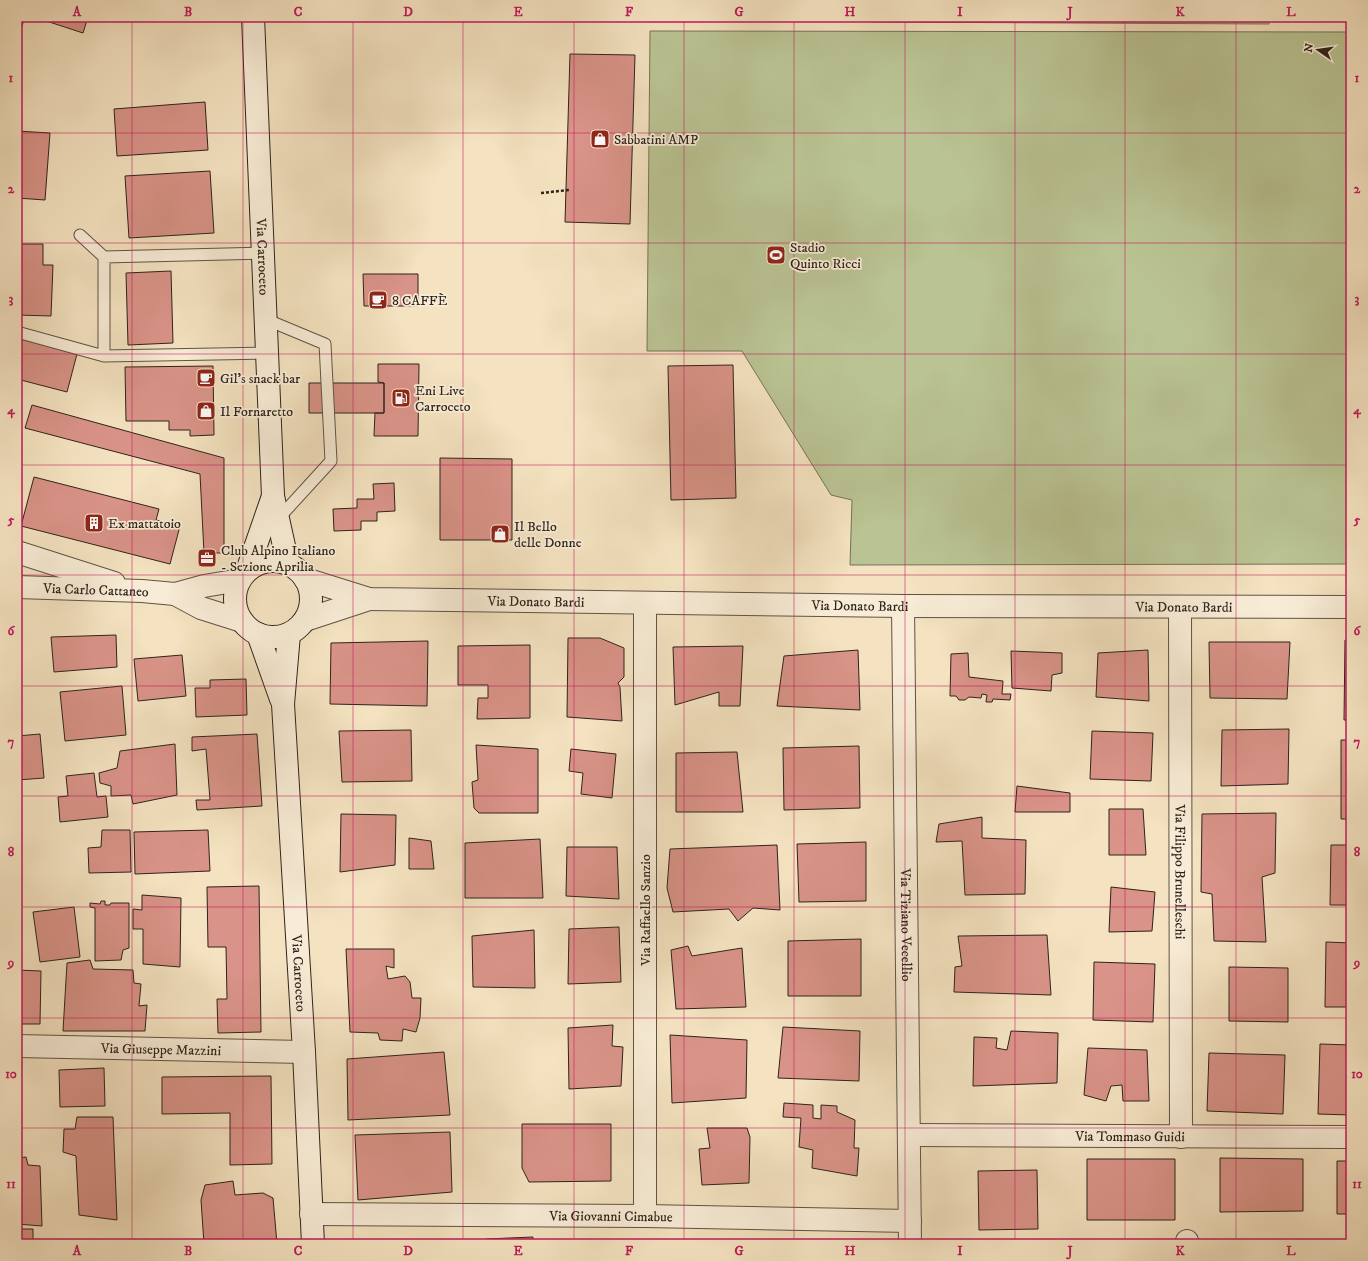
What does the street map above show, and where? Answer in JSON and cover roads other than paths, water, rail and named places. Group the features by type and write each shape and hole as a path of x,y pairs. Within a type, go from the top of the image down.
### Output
{"street":[{"name":"Via Carroceto","path":"253,17 273,496 288,564"},
{"name":"Via Carroceto","path":"244,576 273,496"},
{"path":"17,552 142,591"},
{"path":"267,562 288,564 297,570 305,579 309,588 311,600 309,610 297,627 279,636 268,637 250,628 237,612 235,601 236,590 244,576 256,565 267,562"},
{"name":"Via Carlo Cattaneo","path":"17,587 142,591 175,594 244,576"},
{"name":"Via Donato Bardi","path":"305,579 369,599 903,606 1351,607"},
{"name":"Via Carlo Cattaneo","path":"175,594 201,608 250,628"},
{"name":"Via Donato Bardi","path":"297,627 369,599"},
{"name":"Via Raffaello Sanzio","path":"645,603 645,1216"},
{"name":"Via Tiziano Vecellio","path":"903,606 910,1244"},
{"name":"Via Filippo Brunelleschi","path":"1180,607 1181,1137"},
{"name":"Via Carroceto","path":"297,627 283,704 304,1052 313,1244"},
{"name":"Via Carroceto","path":"250,628 283,704"},
{"name":"Via Giuseppe Mazzini","path":"17,1046 304,1052"},
{"name":"Via Tommaso Guidi","path":"909,1135 1351,1137"},
{"name":"Via Giovanni Cimabue","path":"311,1214 645,1216 910,1221"}],"lane":[{"path":"80,235 104,257 262,253"},
{"path":"104,257 104,356"},
{"path":"265,319 325,344 332,461 278,519"},
{"path":"17,332 104,356 267,353"}],"place":[{"name":"Sabbatini AMP","path":"600,139"},
{"name":"Stadio Quinto Ricci","path":"776,255"},
{"name":"8 CAFFÈ","path":"378,300"},
{"name":"Gil's snack bar","path":"206,378"},
{"name":"Eni Live Carroceto","path":"401,398"},
{"name":"Il Fornaretto","path":"206,411"},
{"name":"Ex mattatoio","path":"94,523"},
{"name":"Il Bello delle Donne","path":"500,534"},
{"name":"Club Alpino Italiano - Sezione Aprilia","path":"207,558"}]}
